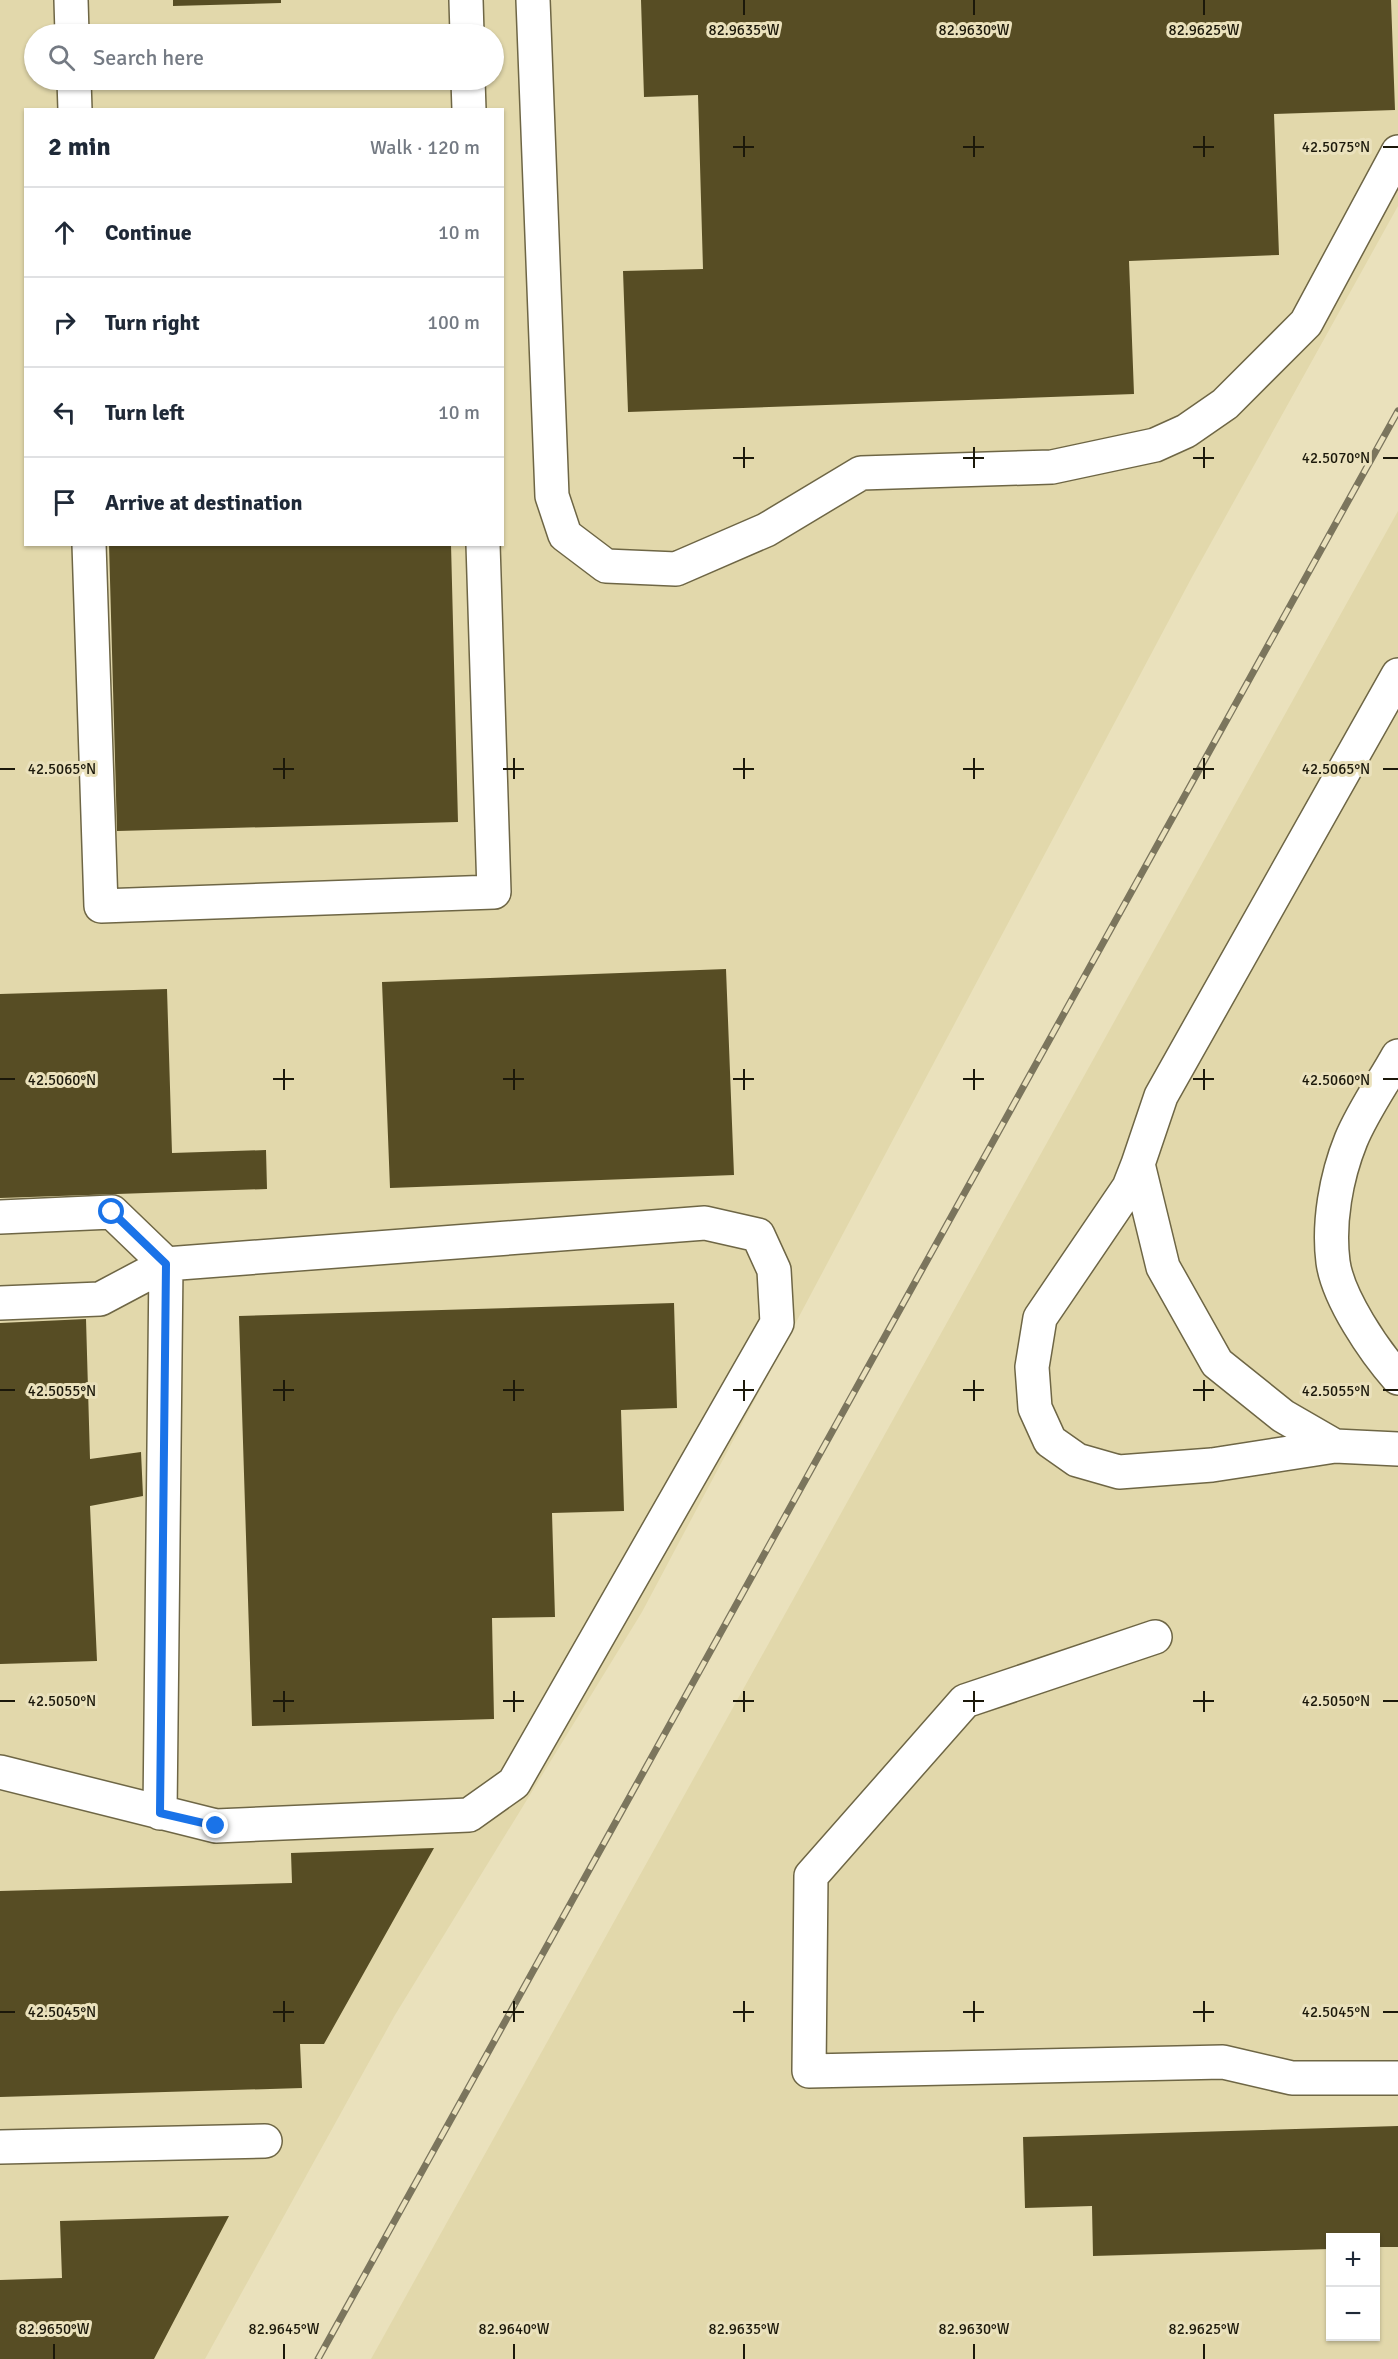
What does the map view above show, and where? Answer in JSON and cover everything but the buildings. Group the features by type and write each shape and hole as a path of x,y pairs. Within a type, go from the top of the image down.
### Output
{"lane":[{"path":"71,0 72,24"},
{"path":"466,0 467,24"},
{"path":"533,0 552,496 565,536 606,566 676,569 766,530 861,473 1052,467 1155,445 1186,431 1225,404 1306,323 1398,152"},
{"path":"74,90 75,108"},
{"path":"468,90 469,108"},
{"path":"89,546 101,906 494,892 483,546"},
{"path":"1398,675 1161,1096 1129,1187 1040,1317 1032,1367 1035,1408 1050,1441 1077,1460 1119,1472 1212,1465 1335,1446 1398,1449"},
{"path":"1398,1056 1351,1140 1334,1204 1334,1263 1351,1311 1383,1362 1398,1378"},
{"path":"1138,1164 1163,1267 1217,1363 1283,1416 1335,1446"},
{"path":"0,1217 112,1212 166,1264 160,1813"},
{"path":"0,1303 100,1299 166,1264 705,1223 759,1235 774,1270 777,1323 514,1783 469,1815 216,1826 0,1772"},
{"path":"1155,1637 965,1701 811,1876 809,2071 1223,2062 1292,2078 1398,2078"},
{"path":"0,2146 265,2140"}],"shaded area":[{"path":"0,0 1398,0 1398,206 1192,577 642,1612 395,2015 205,2359 0,2359"},
{"path":"1398,511 1398,2359 371,2359"}],"railway":[{"path":"318,2359 1398,411"}],"route":[{"path":"112,1212 166,1264 160,1813 216,1826"}]}
